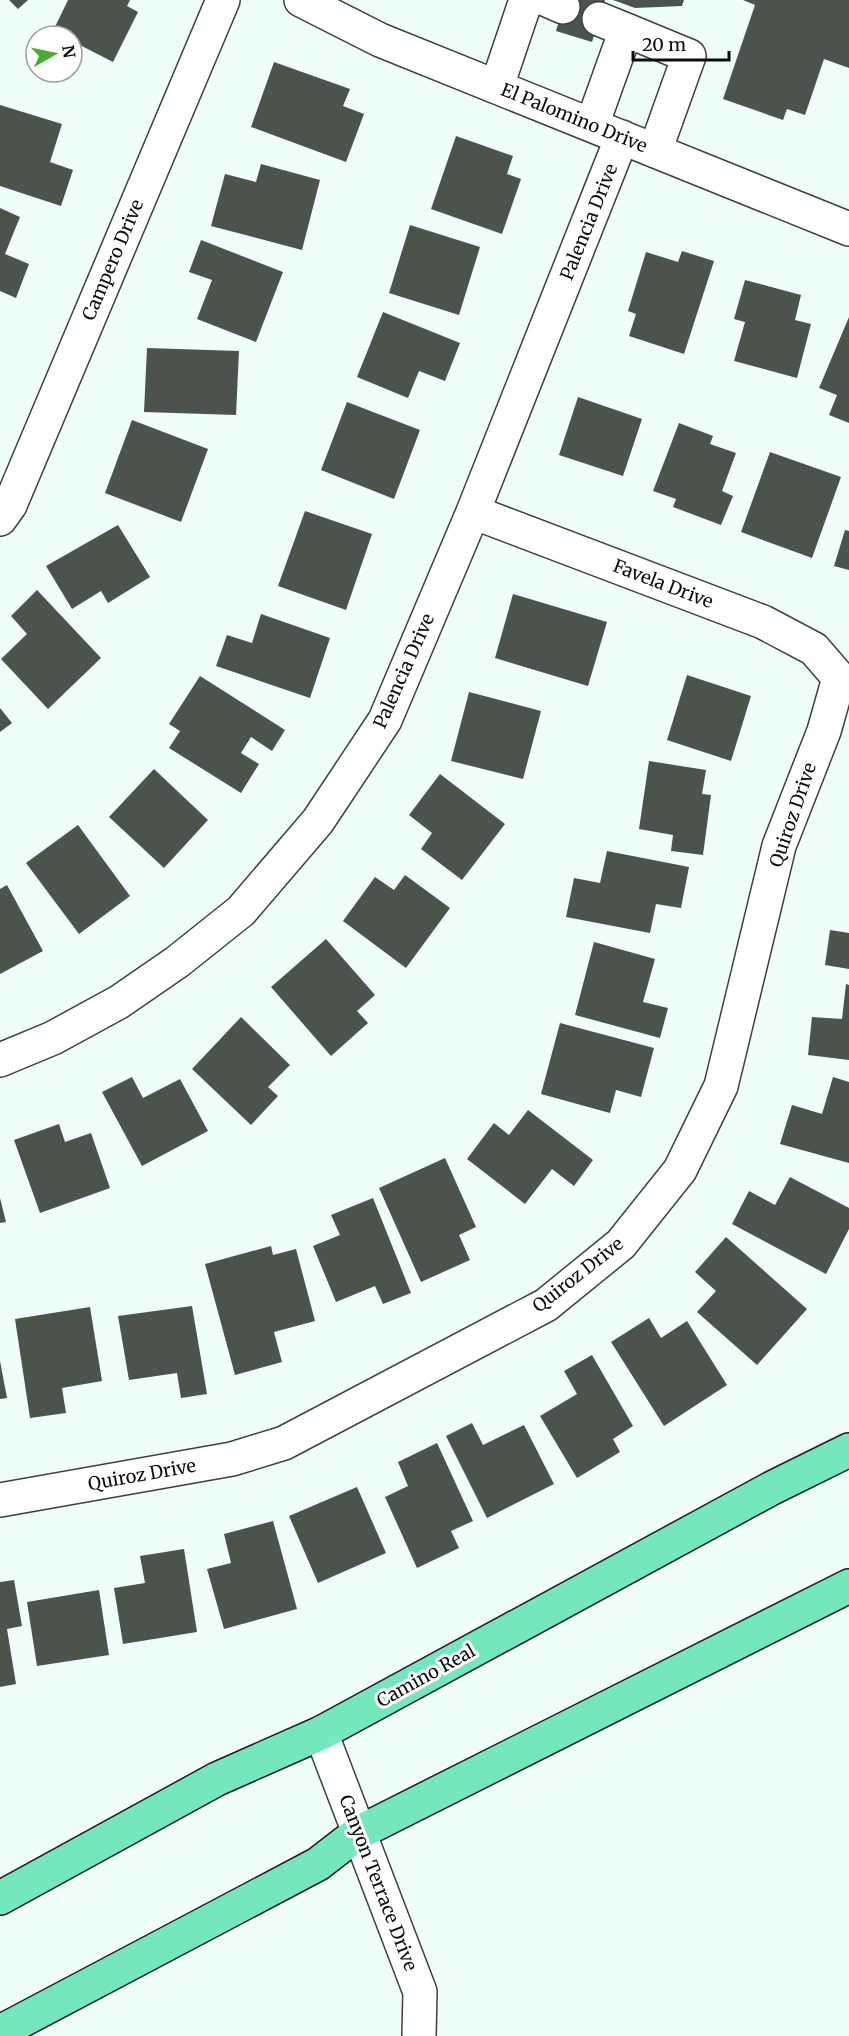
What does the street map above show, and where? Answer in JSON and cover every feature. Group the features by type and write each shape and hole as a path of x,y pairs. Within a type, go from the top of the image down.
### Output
{"main road":[{"name":"Camino Real","path":"0,1898 218,1779 321,1733 772,1488 849,1450"},
{"path":"0,2032 318,1864 358,1833 849,1586"}],"street":[{"name":"Campero Drive","path":"0,519 10,506 222,0"},
{"name":"El Palomino Drive","path":"301,0 380,40 849,229"},
{"path":"497,86 526,0"},
{"path":"592,125 613,25 689,56 655,151"},
{"name":"Palencia Drive","path":"0,1060 53,1038 119,1002 177,962 248,902 318,821 385,720 473,512 622,137"},
{"name":"Favela Drive","path":"473,512 763,622 814,649 839,678"},
{"name":"Quiroz Drive","path":"0,1500 232,1460 284,1443 546,1305 621,1244 680,1170 721,1086 779,846 825,731 839,678"},
{"name":"Canyon Terrace Drive","path":"321,1733 420,1992 418,2036"}],"building":[{"path":"9,0 28,0 18,9"},
{"path":"68,0 130,0 127,6 138,12 113,62 84,47 84,24 56,24"},
{"path":"565,0 605,0 592,42 556,31"},
{"path":"613,0 684,0 682,6 635,8"},
{"path":"743,0 849,0 849,68 824,59 805,115 787,109 783,120 723,99 755,5"},
{"path":"274,62 350,89 343,106 364,114 346,162 251,127"},
{"path":"0,105 62,124 50,162 73,170 61,206 0,186"},
{"path":"456,136 513,156 507,174 521,179 502,234 431,209"},
{"path":"261,164 320,180 302,250 211,226 225,174 256,182"},
{"path":"0,208 20,217 5,254 29,264 16,298 0,291"},
{"path":"410,225 480,247 459,315 389,293"},
{"path":"201,240 283,272 256,342 197,319 212,280 189,272"},
{"path":"682,251 714,261 684,354 629,336 636,314 628,311 646,252 678,262"},
{"path":"745,280 801,295 795,320 811,324 797,378 734,361 745,322 734,319"},
{"path":"383,312 460,343 445,381 419,371 408,398 357,377"},
{"path":"849,317 849,423 829,415 837,395 819,388"},
{"path":"147,348 239,351 236,415 144,412"},
{"path":"578,397 642,419 623,476 559,455"},
{"path":"347,402 420,430 394,499 321,470"},
{"path":"132,420 208,449 181,522 105,493"},
{"path":"679,423 713,436 710,444 736,453 722,491 733,496 721,525 673,507 676,499 653,491"},
{"path":"770,452 841,477 812,558 741,532"},
{"path":"305,511 372,534 346,610 278,586"},
{"path":"118,525 150,577 108,603 101,591 72,609 46,566"},
{"path":"845,530 849,531 849,570 834,566"},
{"path":"37,590 101,658 48,709 1,659 27,634 11,616"},
{"path":"513,594 607,622 588,686 495,658"},
{"path":"261,614 330,638 310,698 216,666 227,635 252,643"},
{"path":"687,675 751,696 731,761 667,740"},
{"path":"200,676 285,730 272,751 251,737 241,753 259,764 241,793 169,748 180,731 169,724"},
{"path":"469,692 541,711 523,779 451,761"},
{"path":"0,708 12,723 0,732"},
{"path":"649,761 706,770 702,794 711,795 703,855 671,851 673,835 639,829"},
{"path":"154,769 208,820 164,868 109,817"},
{"path":"440,774 505,824 462,880 421,849 432,833 409,815"},
{"path":"78,825 130,896 79,934 26,863"},
{"path":"607,851 689,867 681,908 656,904 650,933 566,917 574,878 600,883"},
{"path":"405,875 450,908 406,968 343,921 375,877 394,890"},
{"path":"7,885 43,951 0,974 0,889"},
{"path":"830,930 849,933 849,969 825,965"},
{"path":"326,939 375,995 357,1011 368,1023 331,1056 271,987"},
{"path":"594,942 655,959 643,1002 668,1008 660,1038 575,1015"},
{"path":"846,984 849,985 849,1060 808,1055 812,1017 842,1019"},
{"path":"241,1017 290,1065 268,1087 278,1096 251,1125 192,1069"},
{"path":"560,1023 654,1048 641,1097 616,1090 610,1113 541,1094"},
{"path":"132,1077 143,1098 180,1079 208,1131 142,1166 102,1092"},
{"path":"833,1077 849,1082 849,1163 780,1144 792,1105 822,1114"},
{"path":"528,1110 593,1160 574,1186 552,1169 525,1204 467,1159 494,1123 509,1135"},
{"path":"59,1124 65,1142 91,1133 110,1188 40,1213 14,1140"},
{"path":"445,1158 476,1227 459,1235 470,1260 421,1282 379,1188"},
{"path":"790,1177 849,1208 849,1229 826,1274 732,1224 749,1191 775,1205"},
{"path":"0,1198 6,1222 0,1223"},
{"path":"373,1198 411,1293 383,1304 375,1286 336,1302 313,1246 340,1235 331,1215"},
{"path":"726,1237 807,1309 757,1365 697,1312 716,1291 695,1272"},
{"path":"271,1246 273,1255 296,1249 315,1321 274,1332 282,1362 235,1375 205,1264"},
{"path":"192,1306 207,1394 181,1398 177,1373 129,1380 118,1316"},
{"path":"90,1307 102,1381 62,1388 66,1413 30,1418 15,1319"},
{"path":"649,1318 661,1338 687,1321 727,1385 664,1426 611,1342"},
{"path":"592,1355 633,1426 613,1439 620,1452 577,1478 540,1416 577,1394 564,1371"},
{"path":"0,1361 7,1398 0,1399"},
{"path":"472,1423 483,1445 524,1425 554,1484 487,1518 446,1436"},
{"path":"437,1443 473,1521 451,1531 459,1548 417,1568 385,1497 408,1486 398,1462"},
{"path":"357,1487 386,1553 318,1583 289,1516"},
{"path":"273,1521 297,1609 224,1629 207,1569 231,1563 224,1534"},
{"path":"184,1549 197,1632 123,1644 114,1588 145,1583 140,1556"},
{"path":"14,1580 22,1626 7,1629 16,1684 0,1687 0,1582"},
{"path":"99,1590 109,1655 37,1666 27,1602"}]}
